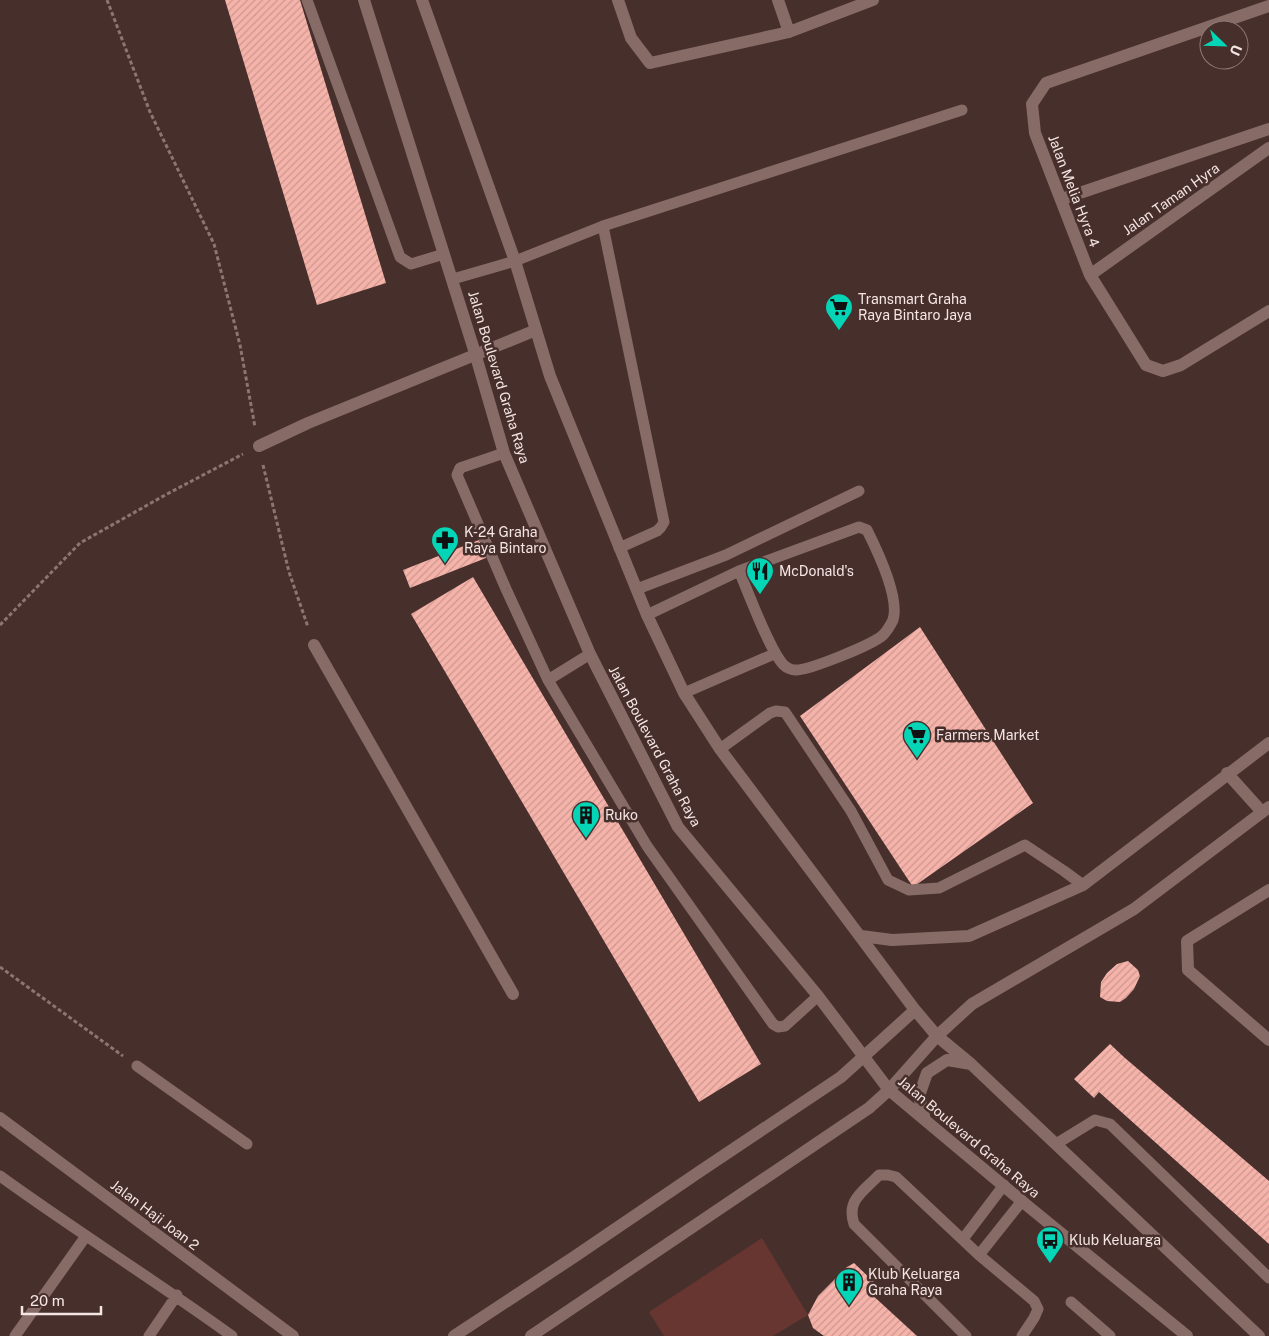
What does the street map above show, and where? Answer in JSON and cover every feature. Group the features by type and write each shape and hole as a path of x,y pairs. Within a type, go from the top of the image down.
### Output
{"street":[{"name":"Jalan Boulevard Graha Raya","path":"364,0 475,353 504,453 590,654 678,826 818,996 889,1090 1187,1336"},
{"path":"422,0 515,261 550,376 647,615 684,693 720,749 915,1010 937,1036 971,1064 1260,1336"},
{"path":"618,0 632,38 650,63 790,32 873,0"},
{"path":"778,0 790,32"},
{"name":"Jalan Melia Hyra 4","path":"1269,6 1046,83 1032,104 1035,133 1090,275 1146,365 1163,371 1181,366 1269,311"},
{"name":"Jalan Taman Hyra","path":"1062,199 1269,129"},
{"name":"Jalan Taman Hyra","path":"1090,275 1269,148"},
{"path":"259,446 308,423 475,353 536,330"},
{"path":"314,645 513,994"},
{"path":"860,936 892,940 969,936 1083,885 1227,773 1269,743"},
{"path":"531,1336 869,1108 889,1090 937,1036 972,1004 1134,909 1266,810 1227,773"},
{"path":"1269,890 1187,941 1188,970 1269,1040"},
{"path":"454,1336 842,1077 915,1010"},
{"path":"925,1120 918,1096 927,1073 947,1060 971,1064"},
{"name":"Jalan Haji Joan 2","path":"0,1118 293,1336"}],"lane":[{"path":"306,0 400,257 411,264 444,254"},
{"path":"452,280 515,261 603,226 962,110"},
{"path":"603,226 664,522 657,531 619,548"},
{"path":"504,453 460,468 458,475 506,589 548,680 647,846 773,1024 778,1027 785,1026 818,996"},
{"path":"637,590 726,555 859,491"},
{"path":"647,615 739,571 859,527 867,530 889,582 895,607 893,620 882,636 856,650 811,667 794,670 785,667 774,654 739,571"},
{"path":"548,680 590,654"},
{"path":"684,693 774,654"},
{"path":"720,749 770,713 776,711 785,712 852,811 888,880 910,890 939,888 1025,845 1064,870 1083,885"},
{"path":"137,1066 248,1144"},
{"path":"1056,1144 1095,1120 1110,1124 1269,1278"},
{"path":"966,1336 854,1224 850,1214 852,1203 879,1175 896,1177 979,1255 1034,1301 1038,1308 1022,1336"},
{"path":"1,1178 232,1336"},
{"path":"963,1239 1004,1185"},
{"path":"979,1255 1022,1201"},
{"path":"15,1336 86,1236"},
{"path":"149,1336 176,1296"},
{"path":"1070,1302 1110,1336"}],"path":[{"path":"107,0 150,112 214,244 240,345 259,446 288,572 314,645"},
{"path":"0,626 80,543 167,494 259,446"},
{"path":"0,967 137,1066"}],"shaded area":[{"path":"762,1238 808,1315 773,1336 664,1336 649,1312"}],"building":[{"path":"225,0 300,0 386,283 317,305"},
{"name":"K-24 Graha Raya Bintaro","path":"479,540 486,558 410,588 403,570"},
{"name":"Ruko","path":"473,577 761,1064 699,1102 411,614"},
{"name":"Farmers Market","path":"920,627 1033,803 913,887 800,716"},
{"path":"1128,961 1138,970 1140,976 1134,989 1120,1002 1107,1001 1100,997 1101,982 1107,973 1117,964"},
{"path":"1110,1044 1269,1181 1269,1244 1099,1092 1094,1098 1074,1079"},
{"name":"Klub Keluarga Graha Raya","path":"854,1263 876,1284 869,1292 917,1336 824,1336 813,1328 808,1315 818,1296 847,1267"}],"place":[{"name":"Transmart Graha Raya Bintaro Jaya","path":"839,331"},
{"name":"K-24 Graha Raya Bintaro","path":"445,564"},
{"name":"McDonald's","path":"760,595"},
{"name":"Farmers Market","path":"917,759"},
{"name":"Ruko","path":"586,839"},
{"name":"Klub Keluarga","path":"1050,1264"},
{"name":"Klub Keluarga Graha Raya","path":"849,1306"}]}
